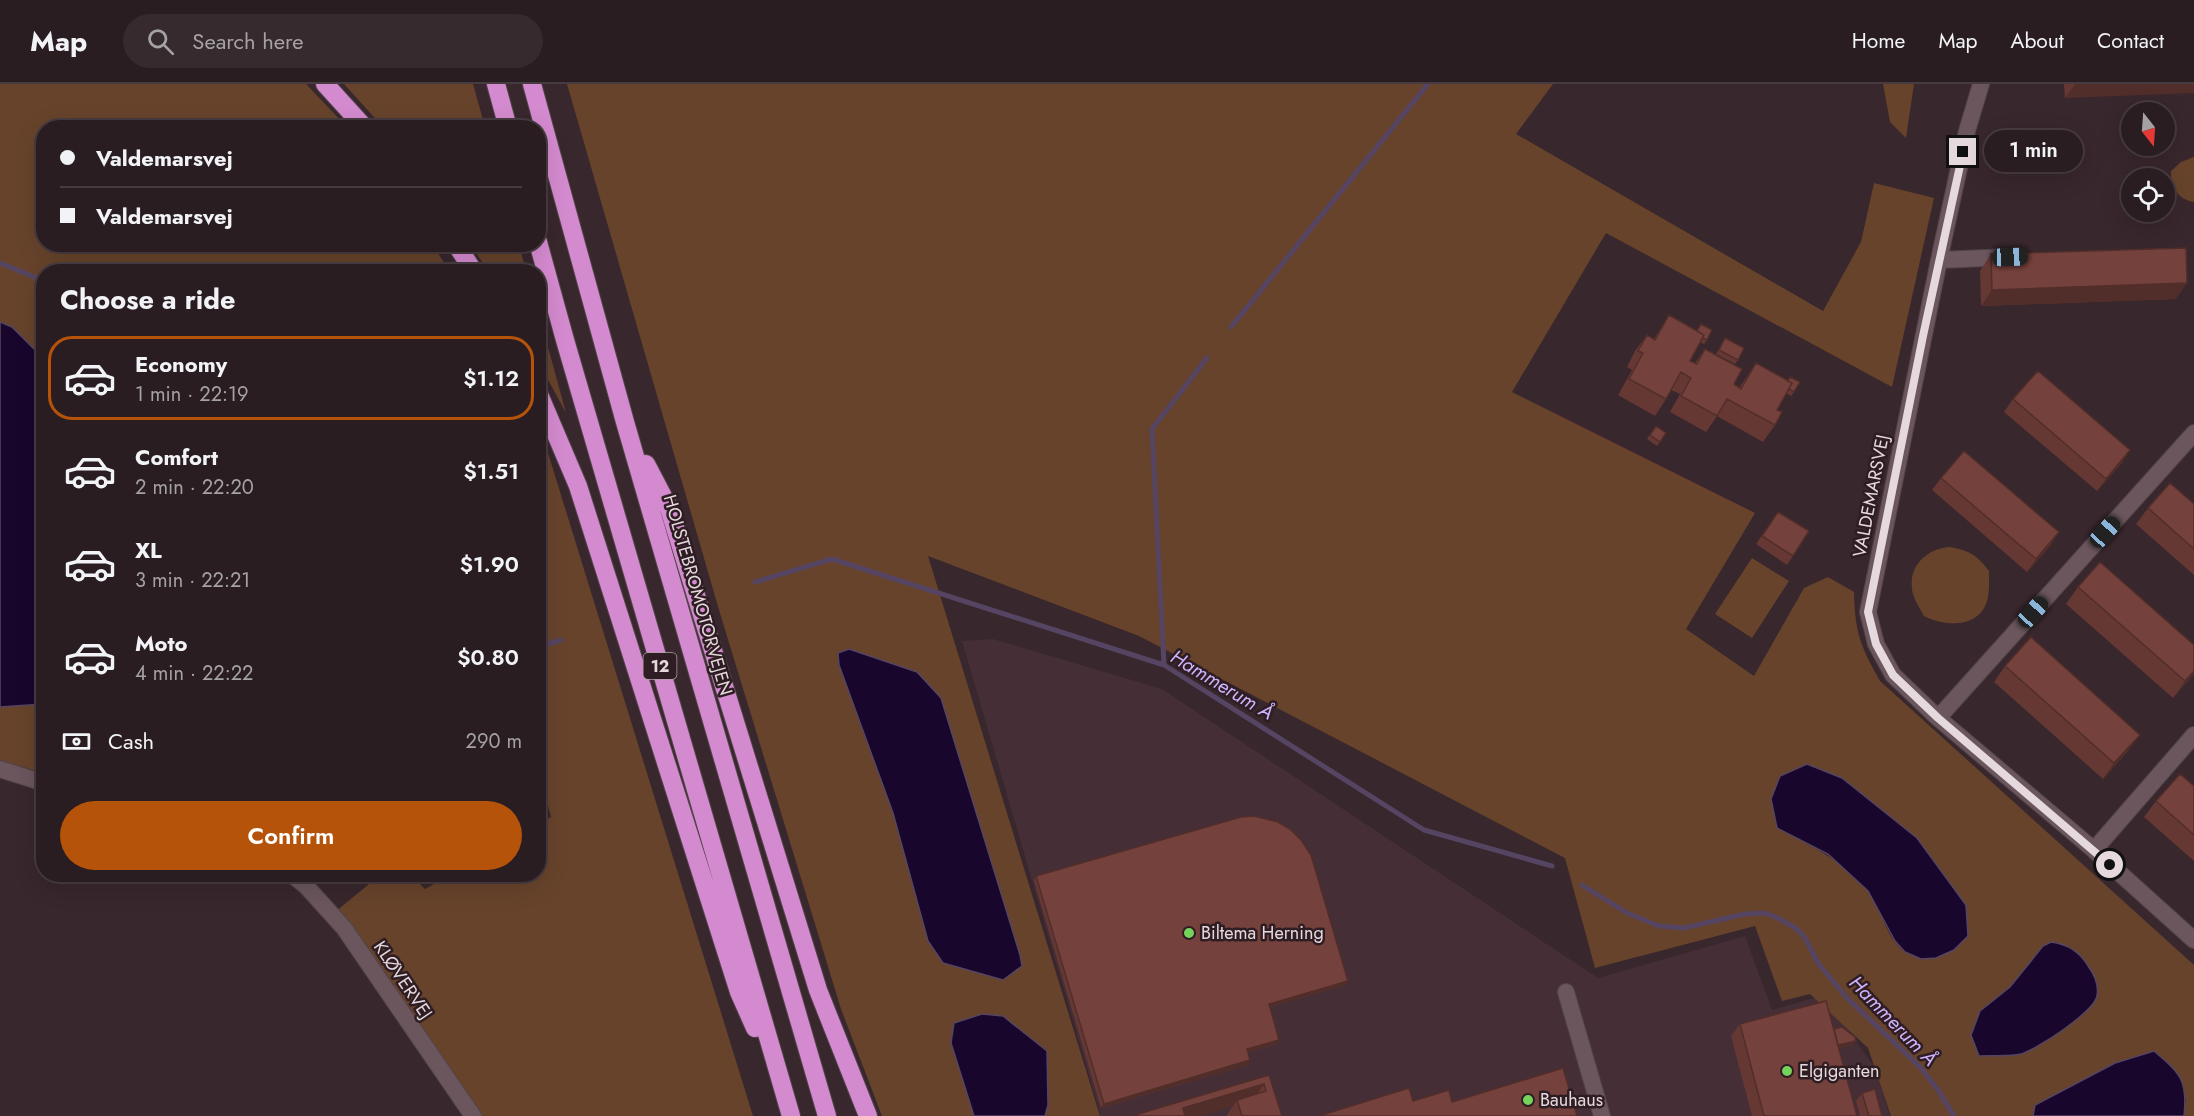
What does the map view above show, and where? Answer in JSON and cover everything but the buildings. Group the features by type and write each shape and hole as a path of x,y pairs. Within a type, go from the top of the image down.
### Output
{"highway":[{"path":"325,84 358,120"},
{"path":"496,84 505,120"},
{"name":"HOLSTEBROMOTORVEJEN","path":"532,84 542,120"},
{"name":"HOLSTEBROMOTORVEJEN","path":"546,135 625,422 827,1116"},
{"name":"12","path":"546,271 791,1116"},
{"path":"546,411 578,486 739,992 783,1090"},
{"path":"625,422 669,508 818,990 868,1116"}],"street":[{"name":"VALDEMARSVEJ","path":"1981,84 1967,131 1939,260 1868,612 1876,644 1893,675 1938,718 2094,850 2194,940"},
{"path":"1939,260 2021,257"},
{"path":"1938,718 2194,433"},
{"path":"2094,850 2194,735"},
{"path":"0,770 36,781"},
{"name":"KLØVERVEJ","path":"301,882 344,928 472,1116"},
{"path":"1566,992 1602,1116"}],"shaded area":[{"path":"0,84 306,84 340,120 36,120 36,252 437,252 445,264 36,264 36,352 12,327 0,322"},
{"path":"344,84 473,84 483,120 377,120"},
{"path":"567,84 1553,84 1516,134 1823,311 1861,242 1874,183 1934,198 1892,387 1606,233 1512,392 1755,513 1686,629 1754,676 1804,588 1828,577 1854,592 1857,629 1880,681 2194,965 2194,1116 2184,1116 2186,1098 2036,1104 2033,1116 1891,1116 1868,1048 1810,994 1782,1001 1755,926 1595,968 1565,858 1139,636 928,556 1100,1116 1045,1116 1048,1105 951,1043 974,1116 882,1116 841,1009 719,610","holes":["838,653 1003,980 928,941 893,813 839,665","1807,764 1842,778 1917,838 1966,905 1936,958 1921,958 1905,952 1893,939 1872,897 1857,879 1825,854 1777,828"]},
{"path":"1883,84 1914,84 1906,138 1890,122"},
{"path":"2194,157 2194,202 2179,195 2175,189 2174,168 2181,162"},
{"path":"476,252 521,252 524,264 483,264"},
{"path":"0,322 12,327 36,351 36,704 0,707"},
{"path":"546,340 566,413 546,376"},
{"path":"546,446 753,1116 481,1116 335,912 371,882 418,882 425,889 438,882 546,882 546,820 551,817 546,798"},
{"path":"1949,547 1972,554 1989,571 1986,604 1975,618 1958,623 1940,622 1924,616 1912,589 1913,573 1921,560 1934,551"},
{"path":"1752,558 1789,581 1752,638 1715,614"},
{"path":"993,639 1162,689 1598,978 1745,936 1772,1010 1824,995 1875,1068 1890,1116 1101,1116 962,641"},
{"path":"849,649 917,672 941,698 1020,955 1022,966 1003,980 943,963 928,941 893,813 839,665 838,653"},
{"path":"36,704 36,771 0,760 0,707"},
{"path":"1807,764 1842,778 1917,838 1966,905 1968,936 1954,950 1936,958 1921,959 1905,952 1895,941 1868,891 1828,854 1777,828 1771,799 1780,776"},
{"path":"2051,942 2072,950 2085,961 2097,984 2097,996 2093,1003 2064,1030 2028,1051 2016,1055 1979,1056 1971,1035 1980,1011 2010,987 2043,946"},
{"path":"982,1014 1003,1016 1047,1051 1048,1105 1045,1116 974,1116 951,1043 954,1023"},
{"path":"2154,1051 2170,1065 2180,1078 2185,1094 2184,1116 2033,1116 2035,1105 2115,1063"}],"waterway":[{"path":"1231,327 1428,84"},
{"name":"Hammerum Å","path":"0,263 36,278"},
{"path":"1164,665 1152,429 1207,358"},
{"name":"Hammerum Å","path":"755,582 832,559 1164,665 1424,830 1552,866"},
{"name":"Hammerum Å","path":"546,645 561,640"},
{"name":"Hammerum Å","path":"1582,885 1627,913 1659,926 1684,928 1745,914 1765,913 1797,929 1805,938 1818,963 1846,997 1920,1067 1954,1116"}],"place":[{"name":"Biltema Herning","path":"1189,933"},
{"name":"Elgiganten","path":"1787,1071"},
{"name":"Bauhaus","path":"1528,1100"}],"route":[{"path":"1963,152 1923,336 1868,612 1876,644 1893,675 1938,718 2110,865"}]}
